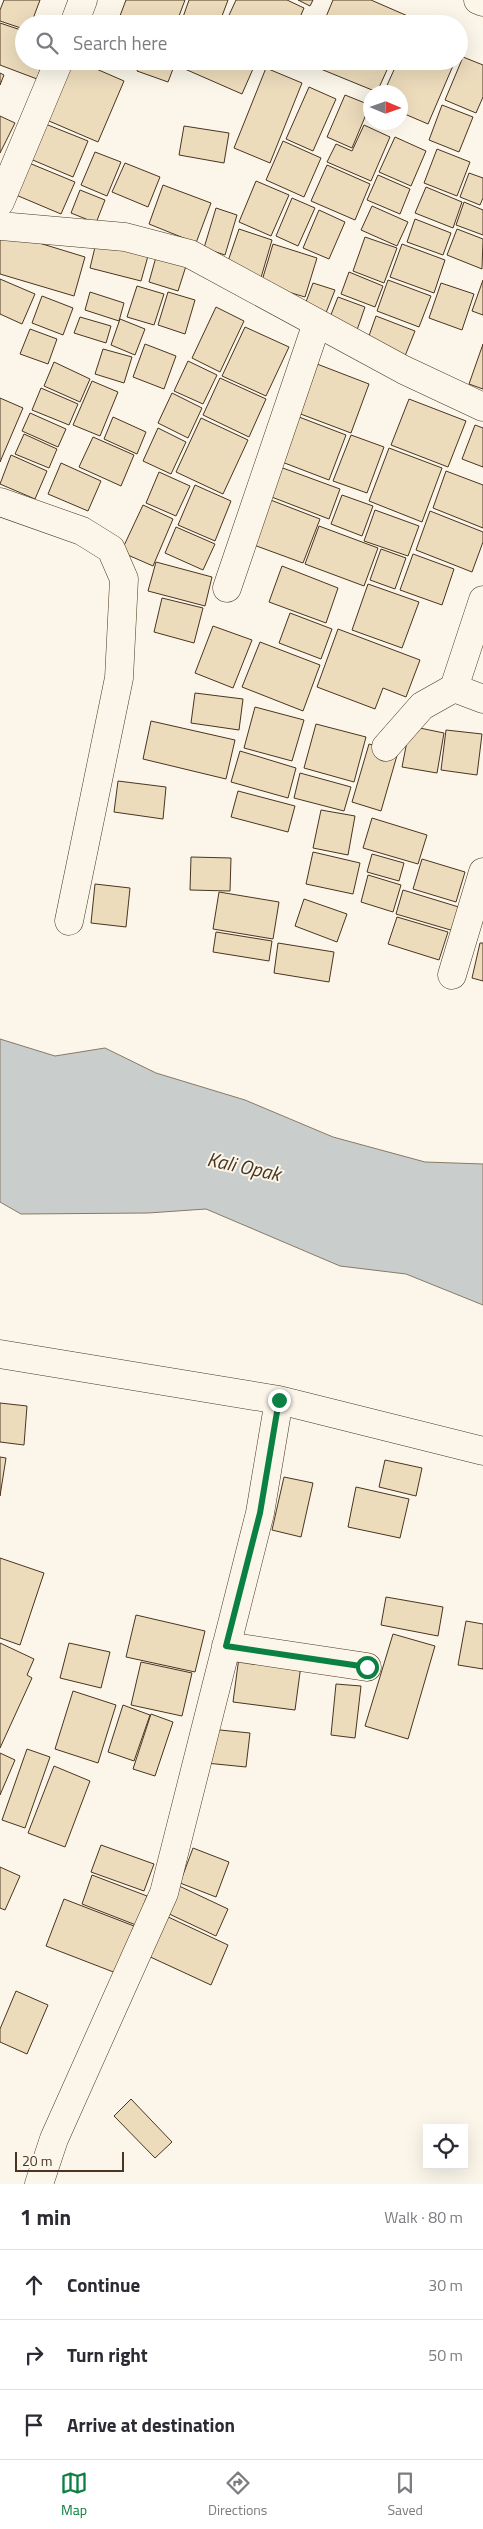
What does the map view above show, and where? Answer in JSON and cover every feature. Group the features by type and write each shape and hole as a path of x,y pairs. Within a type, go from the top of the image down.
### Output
{"street":[{"path":"77,15 83,0"},
{"path":"478,0 483,2"},
{"path":"0,202 55,70"},
{"path":"0,226 125,237 190,254 404,370 483,408"},
{"path":"227,588 317,323"},
{"path":"0,502 82,531 111,549 124,579 119,678 70,921"},
{"path":"386,747 422,706 454,688 483,600"},
{"path":"454,688 483,700"},
{"path":"452,975 483,872"},
{"path":"0,1354 279,1400 483,1451"},
{"path":"39,2184 54,2139 164,1893 260,1513 279,1400"},
{"path":"226,1646 367,1667"}],"water":[{"name":"Kali Opak","path":"0,1039 55,1056 105,1048 156,1073 245,1100 333,1137 425,1162 483,1164 483,1305 406,1274 340,1266 206,1209 148,1213 21,1214 0,1202"}],"building":[{"path":"4,0 40,0 34,15 15,15 15,26 0,21 0,10"},
{"path":"126,0 185,0 179,15 120,15"},
{"path":"189,0 228,0 222,15 184,15"},
{"path":"236,0 287,0 304,8 301,15 229,15"},
{"path":"298,0 313,0 310,6"},
{"path":"333,0 371,0 405,15 327,15"},
{"path":"0,23 15,28 15,70 40,70 37,79 0,65"},
{"path":"468,59 483,65 483,97 476,113 445,100 458,70 468,70"},
{"path":"62,70 99,70 124,81 98,142 42,118"},
{"path":"137,70 173,70 168,82"},
{"path":"187,70 252,70 242,94"},
{"path":"265,70 271,70 302,83 270,163 234,148"},
{"path":"323,70 387,70 380,85 363,86"},
{"path":"394,70 451,70 428,124 408,115 408,85 387,85"},
{"path":"0,73 4,75 0,85"},
{"path":"309,87 336,99 313,151 286,139"},
{"path":"345,95 363,102 363,122 352,148 327,137"},
{"path":"442,105 473,117 459,152 429,140"},
{"path":"0,116 15,123 0,153"},
{"path":"43,123 88,141 73,177 28,158"},
{"path":"184,126 229,133 224,163 179,155"},
{"path":"363,127 363,130 375,130 390,137 371,181 327,162 336,144 352,151"},
{"path":"395,137 426,151 411,186 379,172"},
{"path":"283,141 321,158 304,197 266,180"},
{"path":"437,149 470,162 457,196 424,183"},
{"path":"95,152 121,162 107,196 81,185"},
{"path":"29,163 75,182 61,214 16,195"},
{"path":"125,163 160,177 148,207 112,192"},
{"path":"327,165 370,184 355,220 311,201"},
{"path":"469,173 483,178 483,198 480,205 460,197"},
{"path":"378,175 410,189 400,214 367,200"},
{"path":"256,181 289,195 271,236 239,222"},
{"path":"163,185 211,203 196,243 149,224"},
{"path":"426,187 462,202 453,228 415,213"},
{"path":"80,190 105,200 96,223 71,213"},
{"path":"292,198 315,208 298,246 276,236"},
{"path":"464,202 483,210 483,235 456,225"},
{"path":"372,206 408,222 397,246 361,230"},
{"path":"216,208 237,215 225,255 204,248"},
{"path":"319,210 345,222 329,259 303,248"},
{"path":"415,219 451,233 443,255 407,242"},
{"path":"239,229 272,240 260,281 225,270"},
{"path":"457,229 483,239 482,269 447,255"},
{"path":"0,231 85,257 74,296 0,274"},
{"path":"365,237 397,248 384,283 353,271"},
{"path":"96,243 148,256 141,281 90,268"},
{"path":"273,244 317,258 305,297 261,284"},
{"path":"402,244 445,260 434,293 390,277"},
{"path":"156,257 186,266 178,291 149,282"},
{"path":"349,272 383,286 375,307 341,294"},
{"path":"0,279 35,294 22,324 0,314"},
{"path":"388,280 431,296 419,327 377,311"},
{"path":"483,280 483,315 472,311"},
{"path":"313,283 335,290 324,318 303,310"},
{"path":"441,283 474,294 462,330 429,318"},
{"path":"137,286 164,294 154,325 127,317"},
{"path":"90,292 124,303 119,321 85,310"},
{"path":"168,292 195,300 185,334 158,325"},
{"path":"42,296 73,308 63,335 32,323"},
{"path":"338,297 365,307 356,333 328,322"},
{"path":"216,307 244,321 220,372 192,358"},
{"path":"376,316 415,331 403,361 365,347"},
{"path":"80,317 111,326 106,343 74,333"},
{"path":"120,319 145,329 135,355 111,345"},
{"path":"245,327 289,347 266,396 222,376"},
{"path":"30,329 57,339 48,364 20,354"},
{"path":"145,344 176,356 164,389 133,377"},
{"path":"483,344 483,389 469,384"},
{"path":"103,349 132,357 124,383 95,374"},
{"path":"188,361 217,375 203,404 174,391"},
{"path":"54,362 90,379 80,402 44,386"},
{"path":"317,364 369,384 351,433 298,413"},
{"path":"220,378 266,399 249,437 203,415"},
{"path":"92,381 118,392 100,436 73,425"},
{"path":"41,388 78,404 69,425 32,410"},
{"path":"172,393 202,408 188,438 158,423"},
{"path":"0,398 23,408 0,462"},
{"path":"409,399 466,421 448,467 391,445"},
{"path":"30,413 66,429 58,447 22,431"},
{"path":"113,417 146,432 137,454 104,439"},
{"path":"299,417 346,435 329,480 282,462"},
{"path":"201,418 248,440 223,494 176,472"},
{"path":"475,425 483,428 483,467 462,459"},
{"path":"158,428 186,442 171,474 143,461"},
{"path":"24,434 57,449 49,468 15,454"},
{"path":"351,435 384,447 367,493 333,481"},
{"path":"93,437 134,455 121,486 79,467"},
{"path":"389,448 442,468 422,522 369,501"},
{"path":"11,455 47,471 35,499 0,484"},
{"path":"61,463 101,481 88,511 48,494"},
{"path":"280,467 340,489 329,519 269,496"},
{"path":"446,471 483,485 483,528 433,508"},
{"path":"159,472 190,486 176,516 146,503"},
{"path":"195,485 231,501 215,541 178,525"},
{"path":"342,495 373,506 362,536 331,524"},
{"path":"268,499 320,519 303,563 251,544"},
{"path":"143,505 173,519 153,566 121,552"},
{"path":"375,510 419,526 408,556 364,541"},
{"path":"430,511 483,532 483,542 472,572 416,550"},
{"path":"319,526 378,548 364,586 305,564"},
{"path":"176,527 215,544 203,570 165,553"},
{"path":"381,549 406,558 395,589 370,580"},
{"path":"413,554 454,569 442,605 400,590"},
{"path":"156,562 212,577 205,606 148,591"},
{"path":"282,566 338,588 326,623 269,602"},
{"path":"368,584 419,602 402,648 352,630"},
{"path":"162,598 203,608 194,643 154,632"},
{"path":"290,613 332,629 321,659 279,643"},
{"path":"213,626 252,640 233,688 195,673"},
{"path":"338,629 420,660 406,697 383,688 375,709 317,687"},
{"path":"260,642 320,665 303,711 242,687"},
{"path":"195,693 243,699 239,730 191,723"},
{"path":"255,707 304,720 292,761 244,748"},
{"path":"151,721 235,740 226,779 143,759"},
{"path":"316,724 366,737 354,782 304,768"},
{"path":"410,726 444,733 437,773 402,767"},
{"path":"446,730 482,734 477,775 441,770"},
{"path":"369,744 398,752 381,811 352,802"},
{"path":"240,751 296,768 288,798 231,782"},
{"path":"300,773 351,787 344,811 294,798"},
{"path":"118,781 166,787 163,819 114,812"},
{"path":"238,791 295,806 288,832 231,817"},
{"path":"321,810 355,816 348,855 313,848"},
{"path":"372,818 427,835 418,864 363,848"},
{"path":"313,852 360,863 353,894 306,884"},
{"path":"372,854 404,863 399,881 367,872"},
{"path":"191,857 231,858 230,891 190,890"},
{"path":"422,859 465,872 456,902 413,889"},
{"path":"368,875 401,885 393,912 361,902"},
{"path":"95,884 130,888 126,927 91,923"},
{"path":"403,890 462,908 454,931 396,914"},
{"path":"219,892 279,902 273,939 213,929"},
{"path":"304,899 347,914 337,942 295,926"},
{"path":"397,917 448,932 439,960 388,944"},
{"path":"216,932 272,941 269,961 213,952"},
{"path":"278,943 334,952 329,982 274,973"},
{"path":"480,943 483,943 483,981 472,978"},
{"path":"0,1403 27,1406 24,1445 0,1442"},
{"path":"0,1457 6,1458 0,1496"},
{"path":"385,1460 422,1468 416,1496 379,1487"},
{"path":"284,1477 313,1483 301,1537 272,1530"},
{"path":"356,1487 409,1499 400,1538 348,1527"},
{"path":"0,1558 44,1573 20,1645 0,1638"},
{"path":"386,1597 443,1607 438,1636 381,1625"},
{"path":"136,1615 205,1631 195,1672 126,1657"},
{"path":"466,1621 483,1624 483,1669 458,1665"},
{"path":"393,1634 435,1646 408,1739 365,1726"},
{"path":"0,1643 34,1659 27,1675 32,1678 0,1748"},
{"path":"69,1643 110,1652 101,1688 60,1678"},
{"path":"239,1657 301,1665 295,1710 233,1702"},
{"path":"141,1662 192,1673 182,1716 131,1705"},
{"path":"336,1684 361,1686 355,1738 331,1735"},
{"path":"73,1691 116,1705 98,1763 55,1749"},
{"path":"123,1705 150,1715 134,1761 108,1752"},
{"path":"151,1714 173,1722 155,1776 133,1769"},
{"path":"210,1729 250,1733 246,1767 206,1763"},
{"path":"27,1749 50,1757 25,1828 2,1820"},
{"path":"0,1753 15,1760 0,1795"},
{"path":"54,1766 90,1781 65,1847 28,1833"},
{"path":"101,1845 154,1864 144,1891 91,1872"},
{"path":"193,1848 229,1862 216,1897 180,1883"},
{"path":"0,1867 20,1876 5,1910 0,1908"},
{"path":"92,1875 147,1896 136,1925 82,1904"},
{"path":"177,1885 228,1909 216,1936 165,1912"},
{"path":"64,1899 134,1926 116,1973 46,1946"},
{"path":"164,1915 228,1945 211,1985 146,1955"},
{"path":"16,1991 48,2005 27,2054 0,2042 0,2029"},
{"path":"131,2099 172,2142 155,2158 114,2116"}],"route":[{"path":"279,1400 260,1513 226,1646 367,1667"}]}
